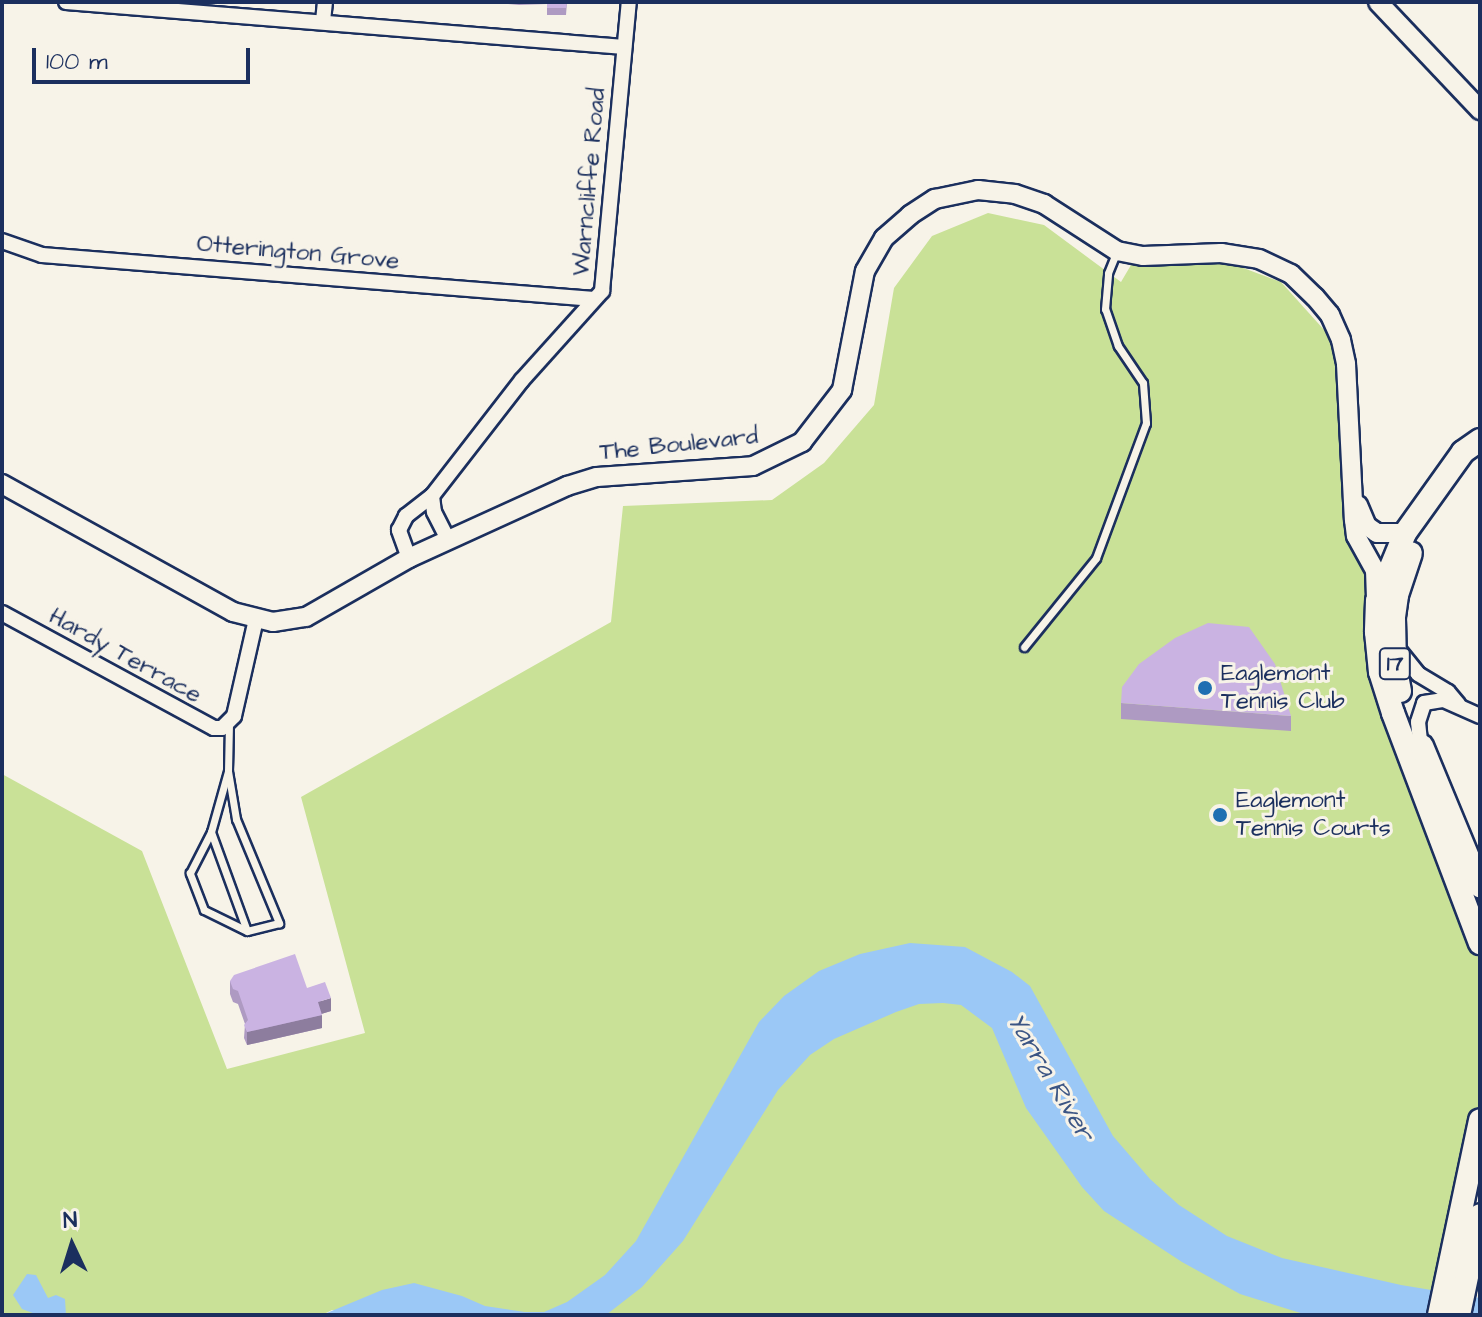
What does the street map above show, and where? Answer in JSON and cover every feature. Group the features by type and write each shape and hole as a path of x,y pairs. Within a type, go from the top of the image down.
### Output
{"main road":[{"name":"17","path":"1480,440 1463,452 1405,533 1377,601 1380,672 1480,943"},
{"name":"17","path":"1480,449 1414,545 1397,595 1394,642 1401,696 1480,886"},
{"path":"1439,1315 1480,1120"},
{"path":"1459,1315 1480,1215"}],"street":[{"path":"66,2 624,47"},
{"path":"323,21 325,2"},
{"name":"Warncliffe Road","path":"409,558 399,530 406,516 432,496 522,380 602,291 606,278 629,2"},
{"path":"1378,2 1480,110"},
{"name":"The Boulevard","path":"2,484 233,612 273,622 306,617 409,558 567,486 597,477 753,466 802,442 842,390 865,271 884,238 910,215 935,199 978,190 1015,194 1044,204 1117,251 1143,256 1221,253 1259,259 1291,274 1315,297 1336,328 1346,364 1356,536 1375,570 1377,601"},
{"name":"Otterington Grove","path":"2,241 42,255 594,299"},
{"path":"432,496 434,512 448,540"},
{"name":"The Boulevard","path":"1355,499 1367,526 1377,533 1405,533"},
{"name":"Hardy Terrace","path":"2,613 207,727 222,728 229,724"},
{"path":"229,724 237,708 256,619"},
{"path":"1394,642 1413,669 1480,716"},
{"path":"1420,741 1418,722 1424,703 1433,699 1459,704"}],"lane":[{"path":"1024,647 1096,558 1146,423 1143,383 1118,346 1105,309 1108,273 1117,251"},
{"path":"228,771 211,832 190,873 204,910 247,931 279,923 236,819 228,771 229,724"},
{"path":"211,832 247,931"}],"green space":[{"path":"988,213 1044,225 1121,282 1131,265 1222,260 1281,282 1335,342 1350,540 1380,594 1383,686 1477,938 1480,958 1480,1134 1446,1315 424,1315 332,1310 322,1315 2,1315 2,774 142,851 227,1069 365,1033 301,797 611,622 623,506 772,500 824,463 874,405 894,288 932,236"}],"water":[{"name":"Yarra River","path":"910,943 965,947 1012,972 1030,986 1113,1136 1150,1179 1179,1205 1227,1236 1282,1258 1401,1285 1480,1298 1480,1315 1307,1315 1240,1294 1182,1262 1104,1211 1082,1187 1026,1108 992,1028 961,1005 943,1003 919,1004 896,1012 834,1039 810,1055 778,1090 683,1241 642,1287 606,1315 322,1315 382,1290 414,1283 462,1296 485,1306 525,1312 544,1312 567,1302 605,1275 636,1241 759,1022 784,996 819,971 860,954"},
{"path":"27,1274 36,1275 48,1298 56,1295 65,1299 66,1315 38,1315 22,1309 13,1295"}],"building":[{"path":"547,2 567,2 566,8 547,8"},
{"name":"Eaglemont Tennis Club","path":"1208,623 1249,627 1275,664 1291,716 1121,703 1122,687 1139,664 1175,638"},
{"path":"295,954 307,988 325,982 331,998 318,1002 322,1015 247,1032 244,1025 248,1020 238,991 233,989 230,981 234,975"}],"place":[{"name":"Eaglemont Tennis Club","path":"1205,688"},
{"name":"Eaglemont Tennis Courts","path":"1220,815"}]}
